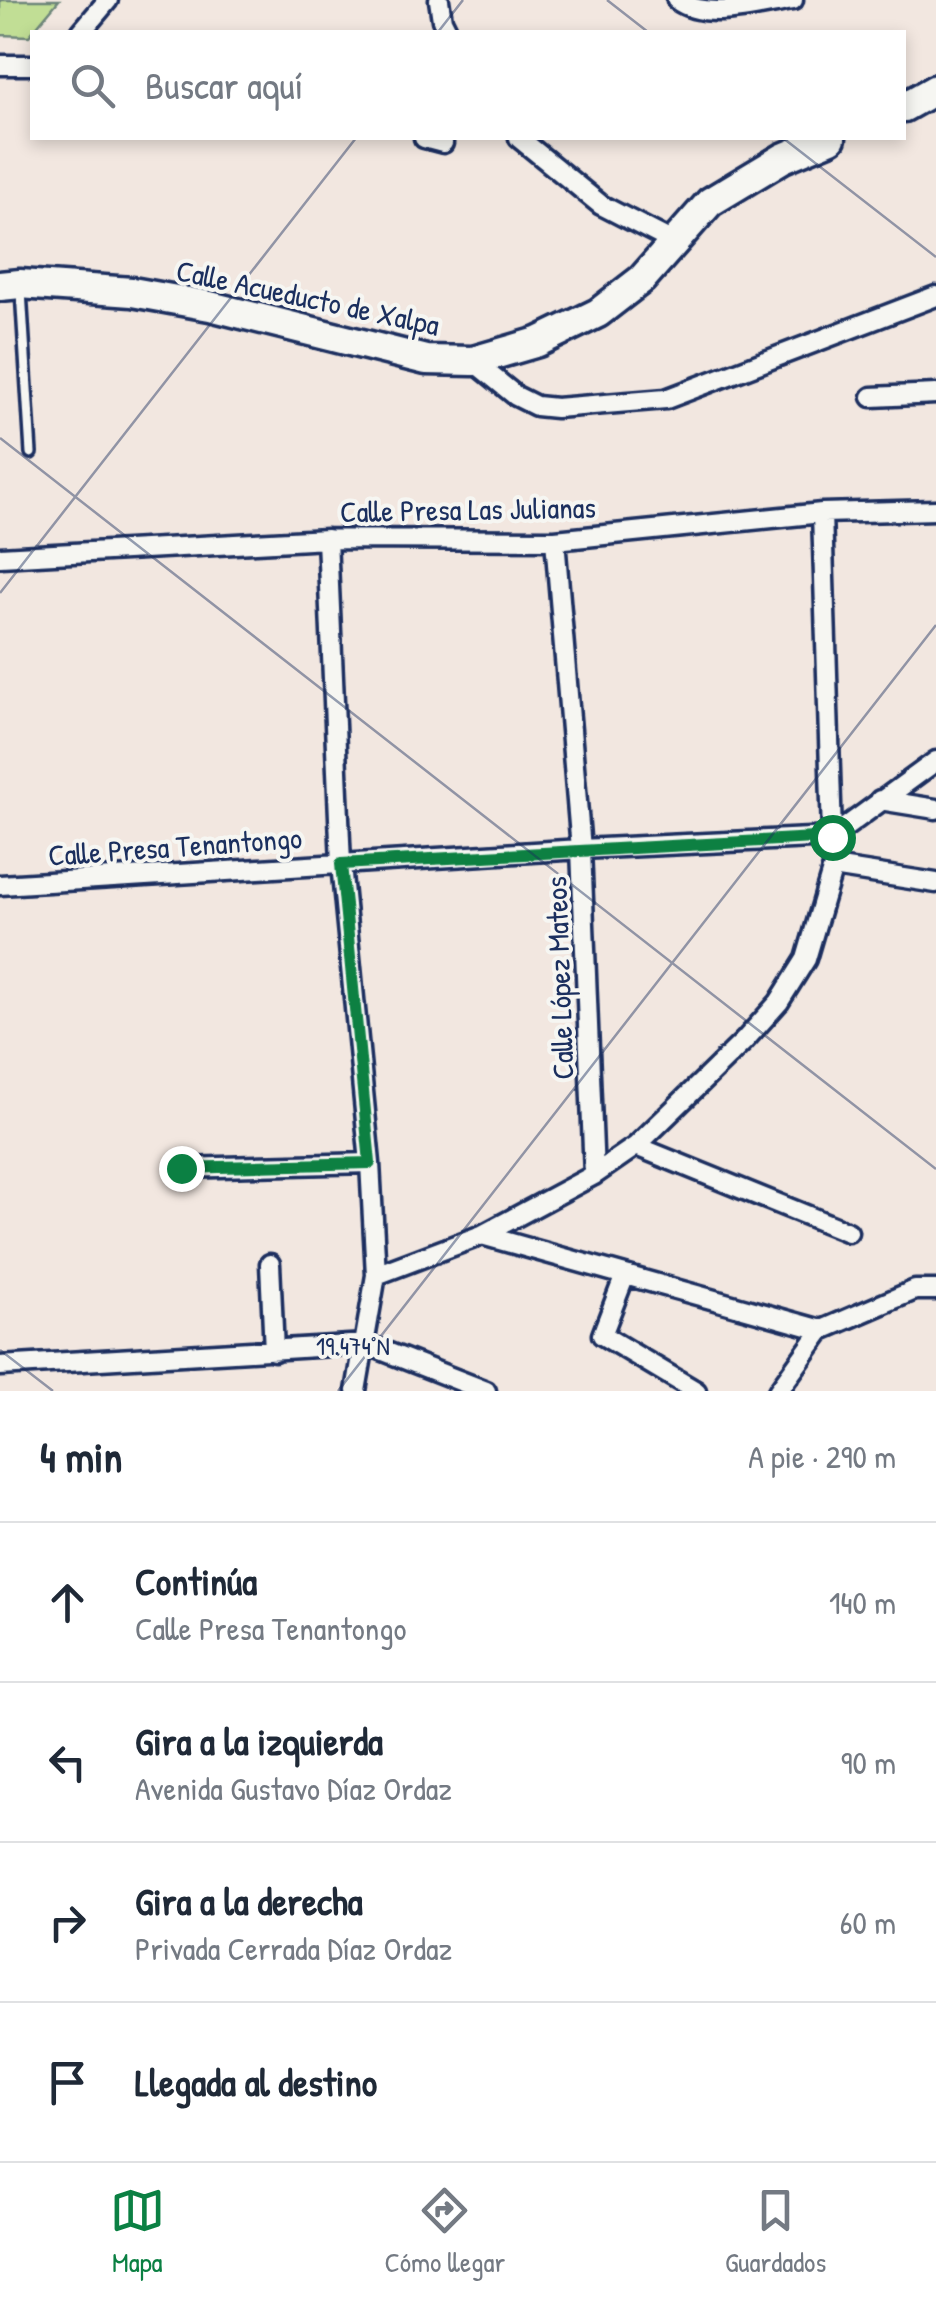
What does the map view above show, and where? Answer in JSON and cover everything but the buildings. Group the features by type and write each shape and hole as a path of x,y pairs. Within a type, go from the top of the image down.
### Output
{"street":[{"path":"83,30 108,0"},
{"path":"439,0 447,30"},
{"path":"677,0 688,8 728,10 793,0"},
{"path":"0,65 30,64"},
{"path":"906,106 936,89"},
{"path":"432,140 443,143"},
{"path":"520,140 601,206 673,242"},
{"name":"Calle Acueducto de Xalpa","path":"10,285 132,292 210,306 426,360 473,361 538,342 598,313 642,279 710,202 783,158 826,140"},
{"path":"473,361 516,396 536,406 556,408 666,399 936,296"},
{"path":"872,397 936,394"},
{"name":"Calle Presa Las Julianas","path":"0,557 327,539 554,540 822,513 936,510"},
{"path":"376,1276 482,1236 594,1175 636,1146 744,1041 779,1002 806,959 832,866 822,513"},
{"path":"327,539 341,864 370,1163 376,1276 356,1391"},
{"name":"Calle López Mateos","path":"554,540 581,848 594,1175"},
{"path":"832,837 936,761"},
{"path":"880,800 936,809"},
{"name":"Calle Presa Tenantongo","path":"0,885 581,848 832,837"},
{"path":"832,866 936,884"},
{"path":"636,1146 848,1232"},
{"path":"181,1168 370,1163"},
{"path":"482,1236 822,1330"},
{"path":"270,1264 274,1351"},
{"path":"625,1275 602,1335 696,1391"},
{"path":"778,1391 822,1330 916,1290 936,1290"},
{"path":"0,1366 366,1344 486,1391"}],"lane":[{"path":"10,285 31,452"}],"green space":[{"path":"0,0 59,0 30,30 29,36 0,35"}],"route":[{"path":"181,1168 370,1163 341,864 832,837"}]}
